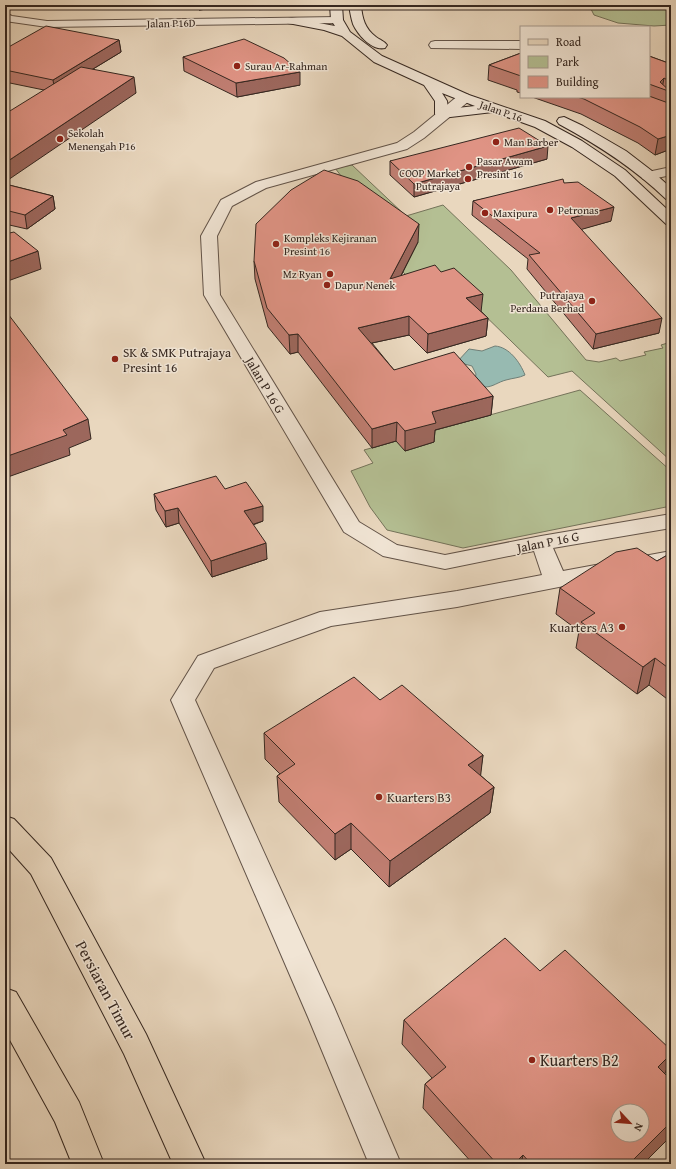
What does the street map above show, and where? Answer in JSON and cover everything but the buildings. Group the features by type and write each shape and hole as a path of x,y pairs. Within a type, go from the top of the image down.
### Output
{"main road":[{"name":"Persiaran Timur","path":"5,827 41,866 135,1044 190,1164"},
{"path":"5,1002 68,1113 88,1164"}],"street":[{"name":"Jalan P 16","path":"335,5 337,20 346,34 378,59 434,77"},
{"path":"294,21 311,17 335,5"},
{"path":"337,20 347,16 355,6"},
{"path":"355,6 356,19 362,31"},
{"name":"Jalan P16D","path":"5,16 9,19 47,24 337,20"},
{"path":"337,20 362,31 379,44 392,50"},
{"path":"294,21 326,26 346,34"},
{"path":"435,45 520,45"},
{"path":"495,45 507,56"},
{"name":"Jalan P 16","path":"464,98 464,94 460,89 415,62 464,98 540,124 578,144 620,173 671,221"},
{"path":"434,77 442,101 442,114 470,110 501,111"},
{"name":"Jalan P 16","path":"480,90 559,119 597,138 648,176 671,196"},
{"path":"464,98 485,99 559,119"},
{"name":"Jalan P 16 G","path":"464,98 442,114 431,127 418,138 402,146 261,184 226,203 208,236 212,295 351,527 392,551 445,562 541,543 671,521"},
{"path":"648,176 671,171"},
{"name":"Jalan P 16 G","path":"640,526 671,510"},
{"path":"541,543 555,580"},
{"path":"385,1164 320,1010 183,700 206,662 328,618 457,599 671,558"}],"green space":[{"path":"589,5 671,5 671,25 654,26 618,23 594,15"},
{"path":"352,165 406,216 443,205 511,270 586,360 599,362 616,358 620,361 646,355 644,352 663,348 661,345 671,342 671,461 572,371 548,377 473,304 419,288 403,272 358,198 335,168"},
{"path":"580,390 671,471 671,506 463,548 387,530 370,507 351,471 373,463 364,450"}],"water":[{"path":"495,346 509,352 520,365 525,375 485,387 475,379 476,374 472,366 457,362 469,349 482,351"}],"place":[{"name":"Surau Ar-Rahman","path":"237,66"},
{"name":"Sekolah Menengah P16","path":"60,139"},
{"name":"Man Barber","path":"496,142"},
{"name":"Pasar Awam Presint 16","path":"469,167"},
{"name":"COOP Market Putrajaya","path":"468,179"},
{"name":"Petronas","path":"550,210"},
{"name":"Maxipura","path":"485,213"},
{"name":"Kompleks Kejiranan Presint 16","path":"276,244"},
{"name":"Mz Ryan","path":"330,274"},
{"name":"Dapur Nenek","path":"327,285"},
{"name":"Putrajaya Perdana Berhad","path":"592,301"},
{"name":"SK & SMK Putrajaya Presint 16","path":"115,359"},
{"name":"Kuarters A3","path":"622,627"},
{"name":"Kuarters B3","path":"379,797"},
{"name":"Kuarters B2","path":"532,1060"}]}
